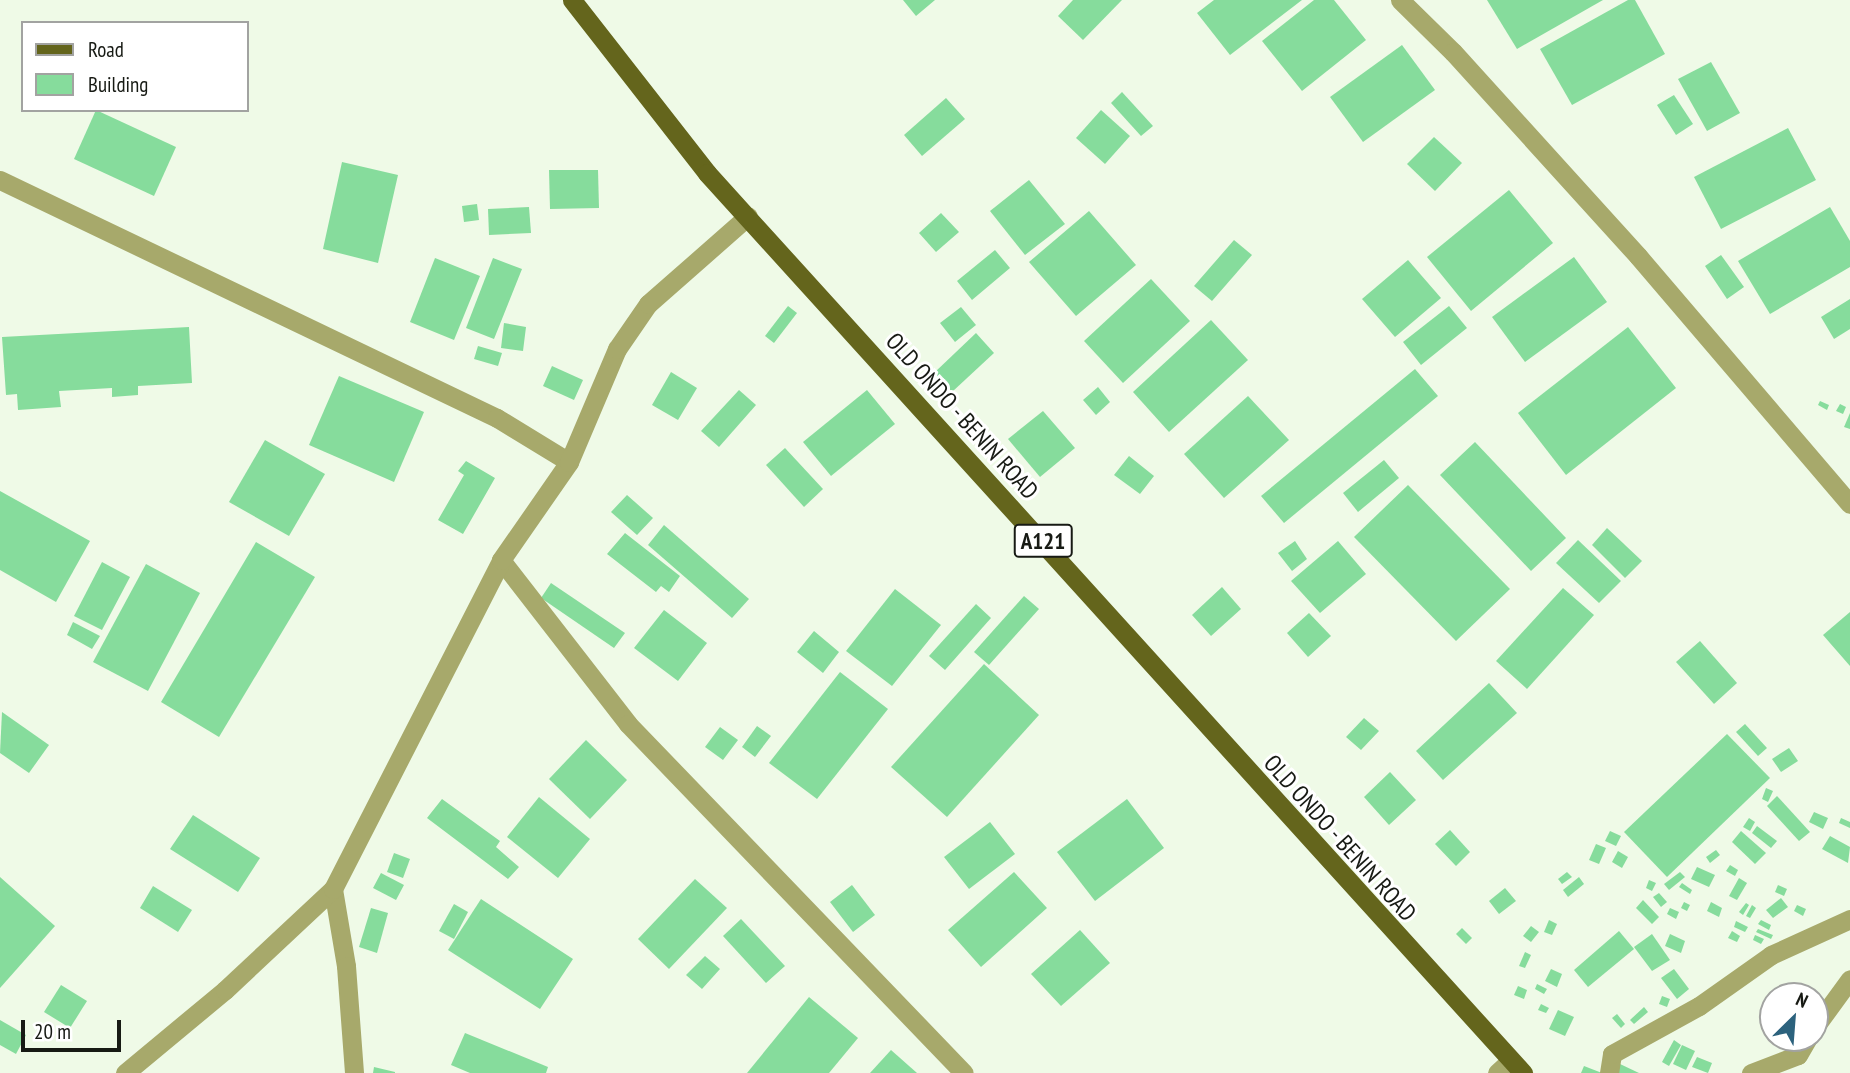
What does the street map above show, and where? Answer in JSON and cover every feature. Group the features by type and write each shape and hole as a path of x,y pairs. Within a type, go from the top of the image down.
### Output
{"main road":[{"name":"OLD ONDO - BENIN ROAD","path":"572,0 708,173 1510,1069"}],"street":[{"path":"1400,0 1453,52 1638,256 1850,504"},
{"path":"0,180 497,418 569,462"},
{"path":"125,1073 225,990 333,889 501,560 569,462 617,349 648,304 748,216"},
{"path":"501,560 628,724 964,1073"},
{"path":"333,889 345,966 354,1073"},
{"path":"1609,1073 1612,1054 1699,1006 1771,955 1850,919"},
{"path":"1829,1008 1850,979"},
{"path":"1751,1073 1800,1052"}],"building":[{"path":"903,0 935,0 916,16"},
{"path":"1073,0 1122,0 1083,40 1058,16"},
{"path":"1214,0 1302,0 1230,55 1197,13"},
{"path":"1314,0 1334,0 1366,40 1302,91 1262,41"},
{"path":"1487,0 1603,0 1517,49"},
{"path":"1628,0 1635,0 1665,54 1572,105 1540,49"},
{"path":"1402,45 1435,90 1363,142 1330,97"},
{"path":"1711,62 1740,113 1707,131 1678,79"},
{"path":"1122,92 1153,126 1141,136 1111,103"},
{"path":"1674,95 1693,124 1676,135 1657,105"},
{"path":"946,98 965,119 922,156 904,135"},
{"path":"1101,110 1130,136 1105,164 1076,138"},
{"path":"95,112 176,147 154,196 74,159"},
{"path":"1788,128 1816,180 1721,229 1694,177"},
{"path":"1434,137 1462,163 1435,191 1407,164"},
{"path":"342,162 398,175 378,263 323,249"},
{"path":"549,170 598,170 599,208 550,209"},
{"path":"1029,180 1065,224 1025,255 990,211"},
{"path":"1509,190 1553,243 1471,311 1427,257"},
{"path":"477,204 479,220 464,222 462,206"},
{"path":"529,207 531,233 489,235 488,209"},
{"path":"1830,207 1850,241 1850,267 1770,314 1738,261"},
{"path":"1089,211 1136,265 1076,316 1029,262"},
{"path":"941,213 959,232 936,252 919,233"},
{"path":"1234,240 1252,255 1212,301 1194,286"},
{"path":"995,250 1010,268 972,300 957,281"},
{"path":"1721,255 1744,287 1727,299 1705,266"},
{"path":"1574,257 1607,302 1525,362 1492,317"},
{"path":"435,258 480,276 454,340 410,322"},
{"path":"493,258 522,269 494,339 466,328"},
{"path":"1408,260 1441,298 1395,337 1362,299"},
{"path":"1151,279 1190,321 1123,383 1084,341"},
{"path":"1850,299 1850,329 1834,339 1821,317"},
{"path":"788,306 797,313 774,343 765,336"},
{"path":"1449,306 1467,328 1421,365 1403,342"},
{"path":"961,307 976,325 955,342 940,323"},
{"path":"1211,320 1248,360 1169,432 1133,392"},
{"path":"504,323 526,327 523,351 501,348"},
{"path":"189,327 192,383 138,386 138,395 112,397 112,388 59,391 61,407 18,410 17,394 6,395 2,337"},
{"path":"1628,327 1676,388 1566,475 1518,413"},
{"path":"976,333 994,353 952,392 934,373"},
{"path":"478,346 502,353 498,366 474,359"},
{"path":"552,366 583,380 574,400 543,386"},
{"path":"1415,369 1438,396 1284,523 1261,496"},
{"path":"671,372 697,388 678,420 652,405"},
{"path":"339,376 424,412 394,482 309,445"},
{"path":"1098,387 1110,402 1096,415 1083,400"},
{"path":"739,390 756,405 719,447 701,431"},
{"path":"867,390 895,424 831,476 803,442"},
{"path":"1248,396 1289,440 1224,498 1184,454"},
{"path":"1820,401 1829,405 1827,410 1818,405"},
{"path":"1840,404 1846,407 1843,414 1836,411"},
{"path":"1043,411 1075,448 1040,477 1008,439"},
{"path":"1850,413 1850,429 1844,427"},
{"path":"265,440 325,474 289,536 229,502"},
{"path":"1475,442 1566,538 1531,571 1440,475"},
{"path":"785,448 823,489 804,507 766,465"},
{"path":"1129,456 1154,476 1140,494 1114,475"},
{"path":"1384,460 1399,478 1358,512 1343,493"},
{"path":"466,461 495,478 463,534 438,520 464,475 458,471"},
{"path":"1408,485 1510,589 1456,641 1354,537"},
{"path":"0,491 90,541 56,602 0,570"},
{"path":"627,495 653,518 637,535 611,512"},
{"path":"664,525 749,599 732,618 648,545"},
{"path":"1607,528 1642,561 1625,578 1592,545"},
{"path":"625,533 680,576 669,592 661,586 656,592 607,554"},
{"path":"1578,540 1621,581 1599,603 1556,563"},
{"path":"1295,541 1307,559 1292,571 1278,553"},
{"path":"1338,541 1366,574 1320,613 1291,581"},
{"path":"256,542 315,577 219,737 161,702"},
{"path":"102,562 130,577 102,630 74,616"},
{"path":"146,564 200,593 148,691 93,662"},
{"path":"551,583 625,633 614,648 541,598"},
{"path":"1222,587 1241,609 1211,636 1192,615"},
{"path":"1563,588 1594,615 1527,689 1496,661"},
{"path":"895,589 941,625 892,686 846,651"},
{"path":"1024,596 1039,609 989,665 974,652"},
{"path":"976,604 991,618 945,670 929,656"},
{"path":"664,610 707,643 678,681 634,648"},
{"path":"1850,612 1850,666 1823,635"},
{"path":"1309,613 1331,636 1308,657 1287,633"},
{"path":"73,622 100,636 92,649 67,635"},
{"path":"814,631 839,652 823,673 797,652"},
{"path":"1700,641 1737,683 1714,704 1676,662"},
{"path":"984,664 1039,715 947,817 891,767"},
{"path":"840,672 888,709 817,799 769,763"},
{"path":"1489,683 1517,713 1443,780 1416,751"},
{"path":"2,712 49,745 29,773 0,753"},
{"path":"1364,718 1379,731 1361,750 1346,737"},
{"path":"1745,724 1767,748 1758,756 1736,732"},
{"path":"757,726 771,736 755,757 742,747"},
{"path":"720,727 738,740 723,760 705,747"},
{"path":"1727,734 1770,778 1667,877 1624,832"},
{"path":"586,740 627,780 590,819 549,779"},
{"path":"1789,748 1798,761 1781,772 1772,759"},
{"path":"1390,772 1416,800 1389,825 1364,797"},
{"path":"1766,788 1773,791 1768,802 1762,799"},
{"path":"1777,796 1810,832 1799,841 1767,806"},
{"path":"539,797 590,839 558,878 507,837"},
{"path":"442,799 500,841 496,847 519,867 508,879 427,818"},
{"path":"1127,799 1164,848 1095,901 1057,852"},
{"path":"1814,812 1828,818 1823,829 1809,822"},
{"path":"193,815 260,858 238,892 170,849"},
{"path":"1749,818 1755,822 1750,831 1743,827"},
{"path":"1841,818 1850,822 1850,828 1839,823"},
{"path":"990,822 1015,854 969,889 944,857"},
{"path":"1757,826 1777,841 1771,848 1752,833"},
{"path":"1450,830 1470,852 1456,866 1435,844"},
{"path":"1610,831 1621,836 1616,846 1605,841"},
{"path":"1741,831 1766,853 1755,864 1732,842"},
{"path":"1830,836 1850,847 1848,863 1822,849"},
{"path":"1596,844 1606,848 1599,864 1589,860"},
{"path":"1716,850 1720,855 1710,863 1706,857"},
{"path":"1618,851 1628,857 1622,868 1612,862"},
{"path":"394,853 410,859 403,878 387,872"},
{"path":"1730,865 1738,870 1735,876 1726,871"},
{"path":"1697,867 1715,875 1709,887 1691,879"},
{"path":"1014,872 1047,908 981,967 948,930"},
{"path":"1567,872 1572,877 1562,884 1558,879"},
{"path":"1680,872 1685,877 1669,890 1664,884"},
{"path":"381,873 404,885 396,900 373,888"},
{"path":"0,877 55,926 0,988"},
{"path":"1579,877 1584,884 1568,897 1563,890"},
{"path":"1739,878 1747,883 1737,900 1729,896"},
{"path":"695,879 727,908 669,969 638,939"},
{"path":"1649,880 1656,883 1652,891 1646,888"},
{"path":"1682,883 1692,890 1690,894 1679,887"},
{"path":"852,885 875,915 853,932 830,902"},
{"path":"1778,885 1787,889 1784,896 1775,892"},
{"path":"153,886 192,910 178,932 140,908"},
{"path":"1505,888 1516,901 1499,914 1489,901"},
{"path":"1659,893 1667,902 1661,907 1653,897"},
{"path":"1781,898 1788,907 1773,918 1766,910"},
{"path":"481,899 573,959 540,1009 448,950"},
{"path":"1643,900 1659,917 1652,924 1636,908"},
{"path":"1684,902 1690,905 1687,911 1681,908"},
{"path":"1711,902 1722,908 1719,917 1707,911"},
{"path":"1746,903 1749,905 1743,915 1739,912"},
{"path":"454,904 468,912 454,939 439,931"},
{"path":"1752,905 1756,908 1750,918 1746,916"},
{"path":"1797,905 1806,909 1803,916 1794,911"},
{"path":"371,908 388,913 377,953 359,947"},
{"path":"1670,908 1679,912 1676,919 1667,914"},
{"path":"741,919 785,966 766,983 723,936"},
{"path":"1549,920 1557,924 1552,935 1544,932"},
{"path":"1761,920 1771,925 1769,930 1758,924"},
{"path":"1736,921 1748,927 1745,932 1734,927"},
{"path":"1531,926 1539,932 1531,942 1523,936"},
{"path":"1462,928 1472,938 1466,944 1456,934"},
{"path":"1758,929 1773,935 1771,939 1756,932"},
{"path":"1080,930 1110,963 1061,1006 1031,974"},
{"path":"1619,931 1634,949 1588,987 1574,970"},
{"path":"1732,931 1740,936 1737,942 1728,938"},
{"path":"1652,934 1670,960 1652,971 1634,947"},
{"path":"1670,934 1685,941 1681,953 1665,946"},
{"path":"1755,935 1764,939 1761,944 1753,940"},
{"path":"1525,952 1531,955 1525,968 1519,966"},
{"path":"705,956 720,969 702,989 686,975"},
{"path":"1551,969 1562,974 1557,987 1545,981"},
{"path":"1674,969 1689,989 1677,999 1661,978"},
{"path":"1537,984 1547,989 1544,994 1535,989"},
{"path":"61,985 87,1001 70,1028 44,1012"},
{"path":"1518,986 1527,990 1524,999 1514,995"},
{"path":"1662,996 1670,999 1667,1007 1659,1004"},
{"path":"809,997 858,1038 829,1073 747,1073"},
{"path":"1541,1004 1549,1008 1546,1013 1538,1010"},
{"path":"1644,1007 1648,1012 1634,1024 1630,1020"},
{"path":"1558,1010 1574,1017 1565,1036 1549,1029"},
{"path":"1617,1014 1625,1024 1621,1028 1612,1018"},
{"path":"0,1020 26,1035 16,1054 0,1045"},
{"path":"465,1033 548,1067 546,1073 470,1073 451,1065"},
{"path":"1674,1040 1681,1045 1669,1066 1662,1062"},
{"path":"1682,1045 1695,1051 1686,1070 1673,1064"},
{"path":"891,1050 917,1073 870,1073"},
{"path":"1697,1057 1712,1063 1708,1073 1692,1067"},
{"path":"1620,1064 1639,1073 1616,1073"},
{"path":"1584,1066 1602,1073 1581,1073"},
{"path":"374,1067 395,1072 395,1073 373,1073"}]}
